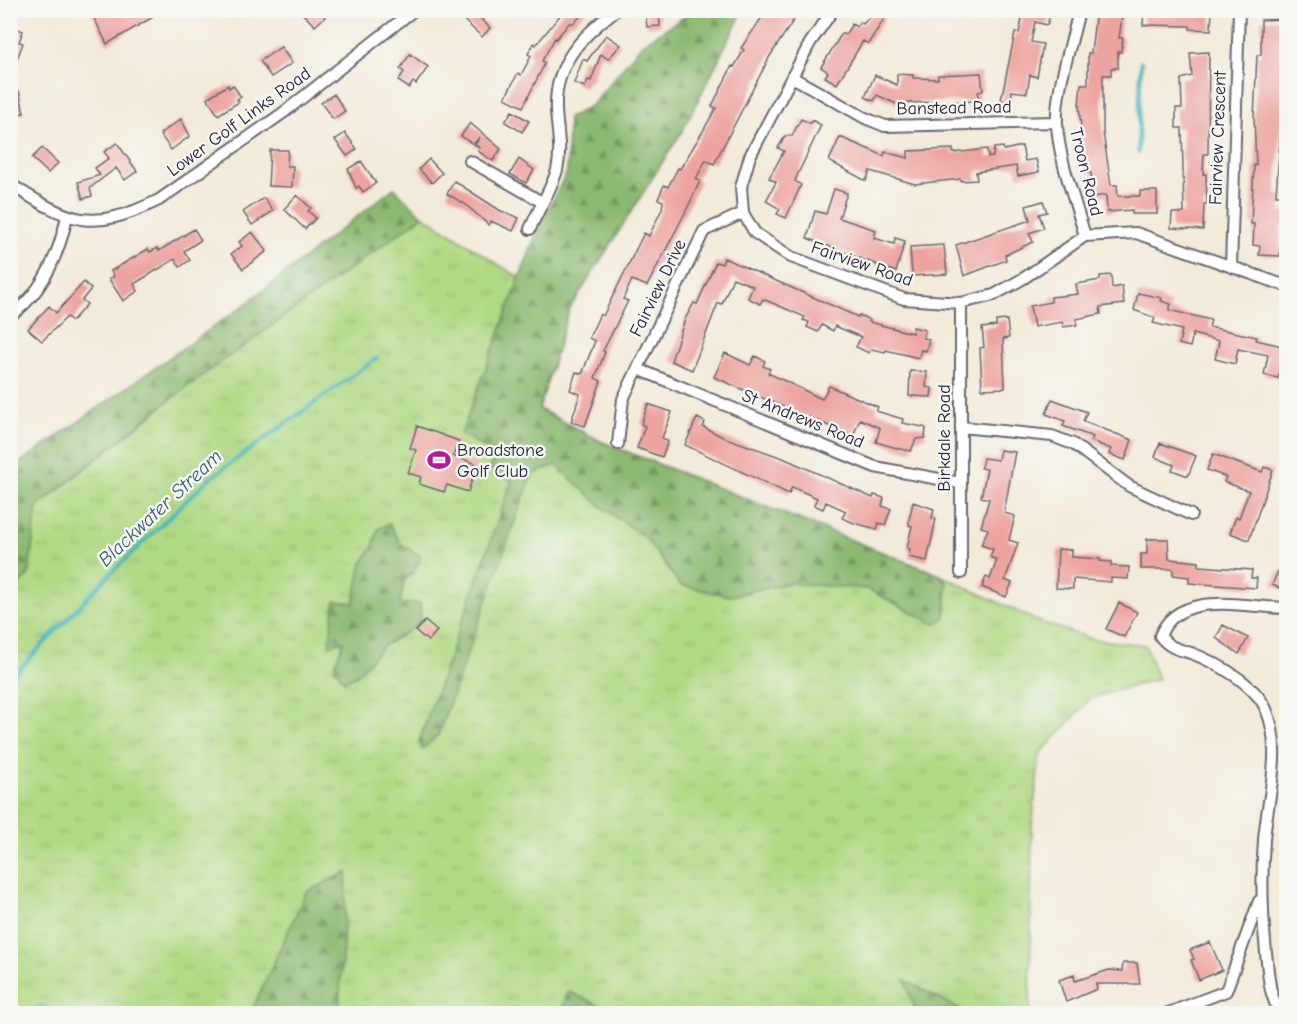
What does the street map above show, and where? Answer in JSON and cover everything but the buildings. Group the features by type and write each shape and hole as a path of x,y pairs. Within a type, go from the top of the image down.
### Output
{"street":[{"name":"Lower Golf Links Road","path":"10,184 50,209 87,221 113,218 136,211 159,200 290,108 414,10"},
{"path":"530,229 557,170 560,127 556,109 564,66 587,32 616,10"},
{"path":"743,213 741,187 750,156 810,43 833,10"},
{"name":"Troon Road","path":"1079,10 1062,84 1057,122 1061,151 1085,236"},
{"name":"Fairview Crescent","path":"1231,267 1239,10"},
{"name":"Banstead Road","path":"792,77 885,126 1057,122"},
{"path":"470,161 542,202"},
{"name":"Fairview Road","path":"743,213 755,233 791,257 904,299 961,303 994,295 1024,278 1085,236"},
{"name":"Fairview Drive","path":"618,444 623,399 704,231 743,213"},
{"path":"10,316 28,304 41,288 67,216"},
{"path":"1085,236 1136,232 1287,286"},
{"name":"Birkdale Road","path":"961,303 962,573"},
{"name":"St Andrews Road","path":"638,369 875,467 960,483"},
{"path":"961,427 1052,436 1073,444 1129,486 1191,515"},
{"path":"1281,1014 1271,998 1260,898 1274,758 1266,708 1240,680 1192,654 1172,648 1160,636 1164,626 1172,617 1182,609 1191,607 1230,605 1287,608"},
{"path":"1166,1014 1226,992 1260,898"}],"green space":[{"path":"693,11 743,11 683,130 569,310 539,409 602,442 940,575 947,583 945,617 935,624 867,589 789,583 730,596 680,585 645,537 603,508 556,465 532,474 438,735 422,750 419,741 512,481 489,468 495,454 461,434 537,232 567,172 568,118 592,105 642,44"},
{"path":"394,188 423,216 169,400 37,507 29,574 11,595 11,469 243,306"},
{"path":"410,207 569,310 539,409 602,442 940,575 1040,622 1092,639 1145,645 1158,679 1091,698 1040,754 1032,825 1030,1013 11,1014 11,528"},
{"path":"389,524 401,544 421,556 414,572 404,580 400,604 420,603 421,623 383,646 357,675 344,681 334,667 344,641 329,646 335,601 354,603 362,563 373,547 378,529"},
{"path":"347,872 339,1013 251,1013 306,892"},
{"path":"905,980 959,1009 957,1013 916,1013"},
{"path":"568,991 615,1013 561,1013"}],"waterway":[{"path":"1138,153 1141,62"},
{"name":"Blackwater Stream","path":"10,679 107,577 209,479 377,358"},
{"path":"26,1014 42,1006 63,1014"}],"place":[{"name":"Broadstone Golf Club","path":"439,460"}]}
